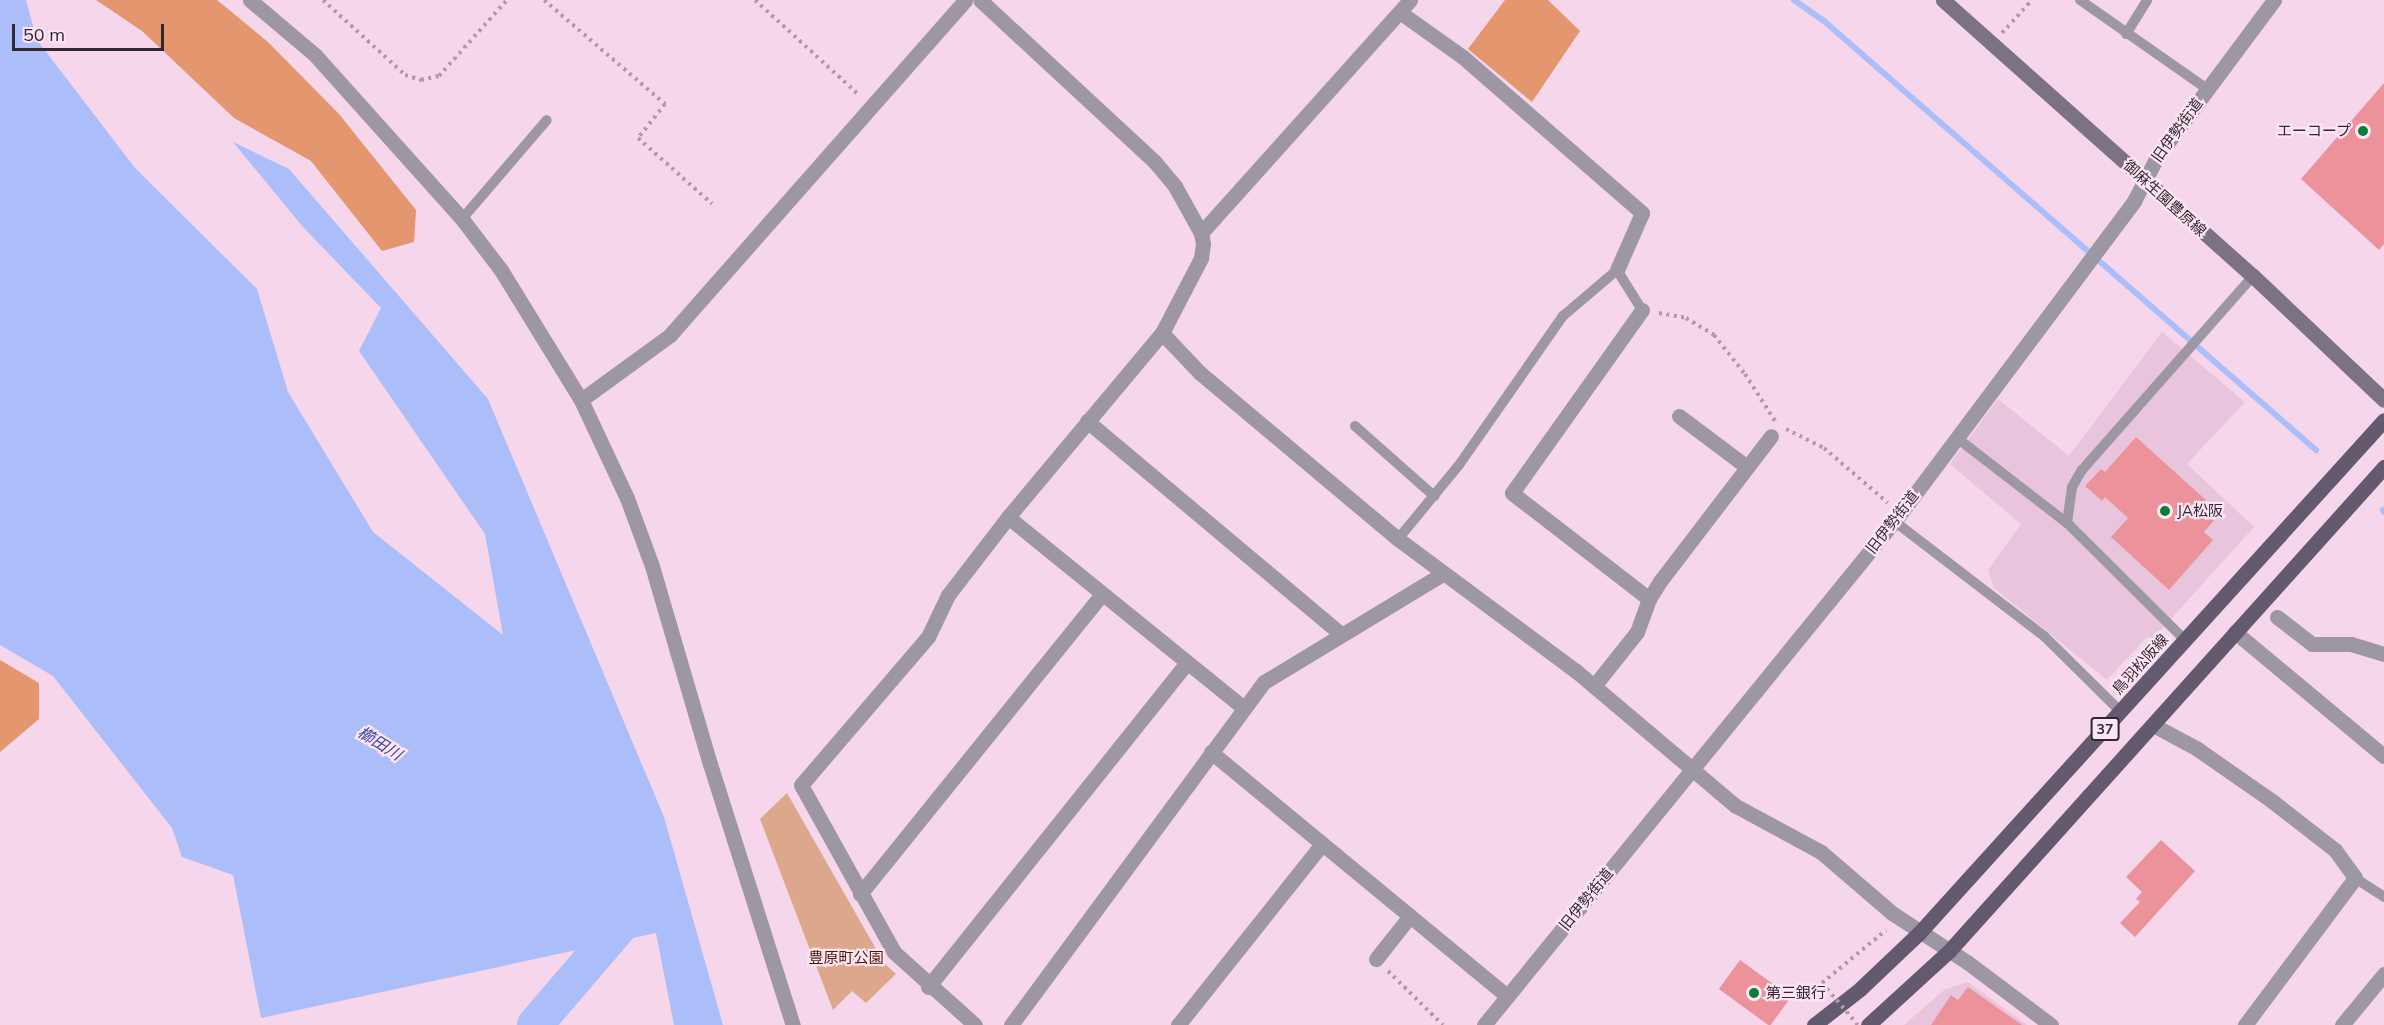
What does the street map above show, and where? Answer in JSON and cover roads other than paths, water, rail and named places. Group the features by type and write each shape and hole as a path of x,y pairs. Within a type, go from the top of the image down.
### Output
{"main road":[{"name":"御麻生園豊原線","path":"1943,0 2253,276 2384,400"},
{"name":"鳥羽松阪線","path":"1814,1025 1860,988 1919,933 2384,420"},
{"name":"37","path":"1868,1025 1949,951 2384,467"}],"street":[{"path":"250,0 315,55 462,219 501,270 581,400 627,498 652,566 710,764 793,1025"},
{"path":"581,400 670,335 965,0"},
{"path":"975,1025 928,987 894,952 801,785 928,637 948,595 1008,517 1162,333 1201,258 1201,233 1175,186 1155,162 980,0"},
{"name":"旧伊勢街道","path":"1493,1022 1507,996 1897,517 2079,277 2105,235 2134,201 2143,179 2274,0"},
{"path":"1201,233 1405,6 1642,213 1617,270"},
{"path":"1642,310 1512,493 1649,598"},
{"path":"1162,333 1200,373 1441,575 1594,686 1689,770 1736,806 1821,852 1838,871 1919,933 1949,951 2051,1025"},
{"path":"1679,416 1747,467"},
{"path":"1087,421 1341,634"},
{"path":"1594,686 1637,632 1649,598 1771,436"},
{"path":"1008,517 1186,664 1243,707"},
{"path":"1011,1025 1243,707 1264,682 1441,575"},
{"path":"860,894 1101,595"},
{"path":"2277,617 2313,644 2351,644 2384,654"},
{"path":"2235,632 2384,756"},
{"path":"928,987 1186,664"},
{"path":"2153,725 2196,748 2272,801 2335,850 2355,878 2245,1025"},
{"path":"1211,752 1507,996"},
{"path":"1178,1025 1322,844"},
{"path":"1376,959 1410,916"},
{"path":"2342,1025 2384,974"}],"lane":[{"path":"2080,0 2208,89"},
{"path":"2126,33 2147,0"},
{"path":"462,219 547,120"},
{"path":"1398,539 1434,496 1563,316 1617,270 1642,310"},
{"path":"2067,524 2072,487 2082,470 2253,276"},
{"path":"1355,426 1434,496"},
{"path":"1957,438 2067,524 2185,640"},
{"path":"1897,517 2044,636 2097,684 2121,712"},
{"path":"2355,878 2384,897"}],"water":[{"path":"0,0 26,0 37,40 135,168 257,289 288,392 373,532 503,635 485,534 359,351 381,308 303,227 233,142 289,169 488,399 664,817 723,1025 674,1025 656,933 261,1018 233,875 182,857 172,828 53,676 0,645"}],"waterway":[{"path":"1794,0 1824,21 2316,450"},
{"name":"櫛田川","path":"535,1025 637,906"}],"place":[{"name":"エーコープ","path":"2363,131"},
{"name":"JA松阪","path":"2165,511"},
{"name":"第三銀行","path":"1754,993"}],"park label":[{"name":"豊原町公園","path":"846,958"}]}
